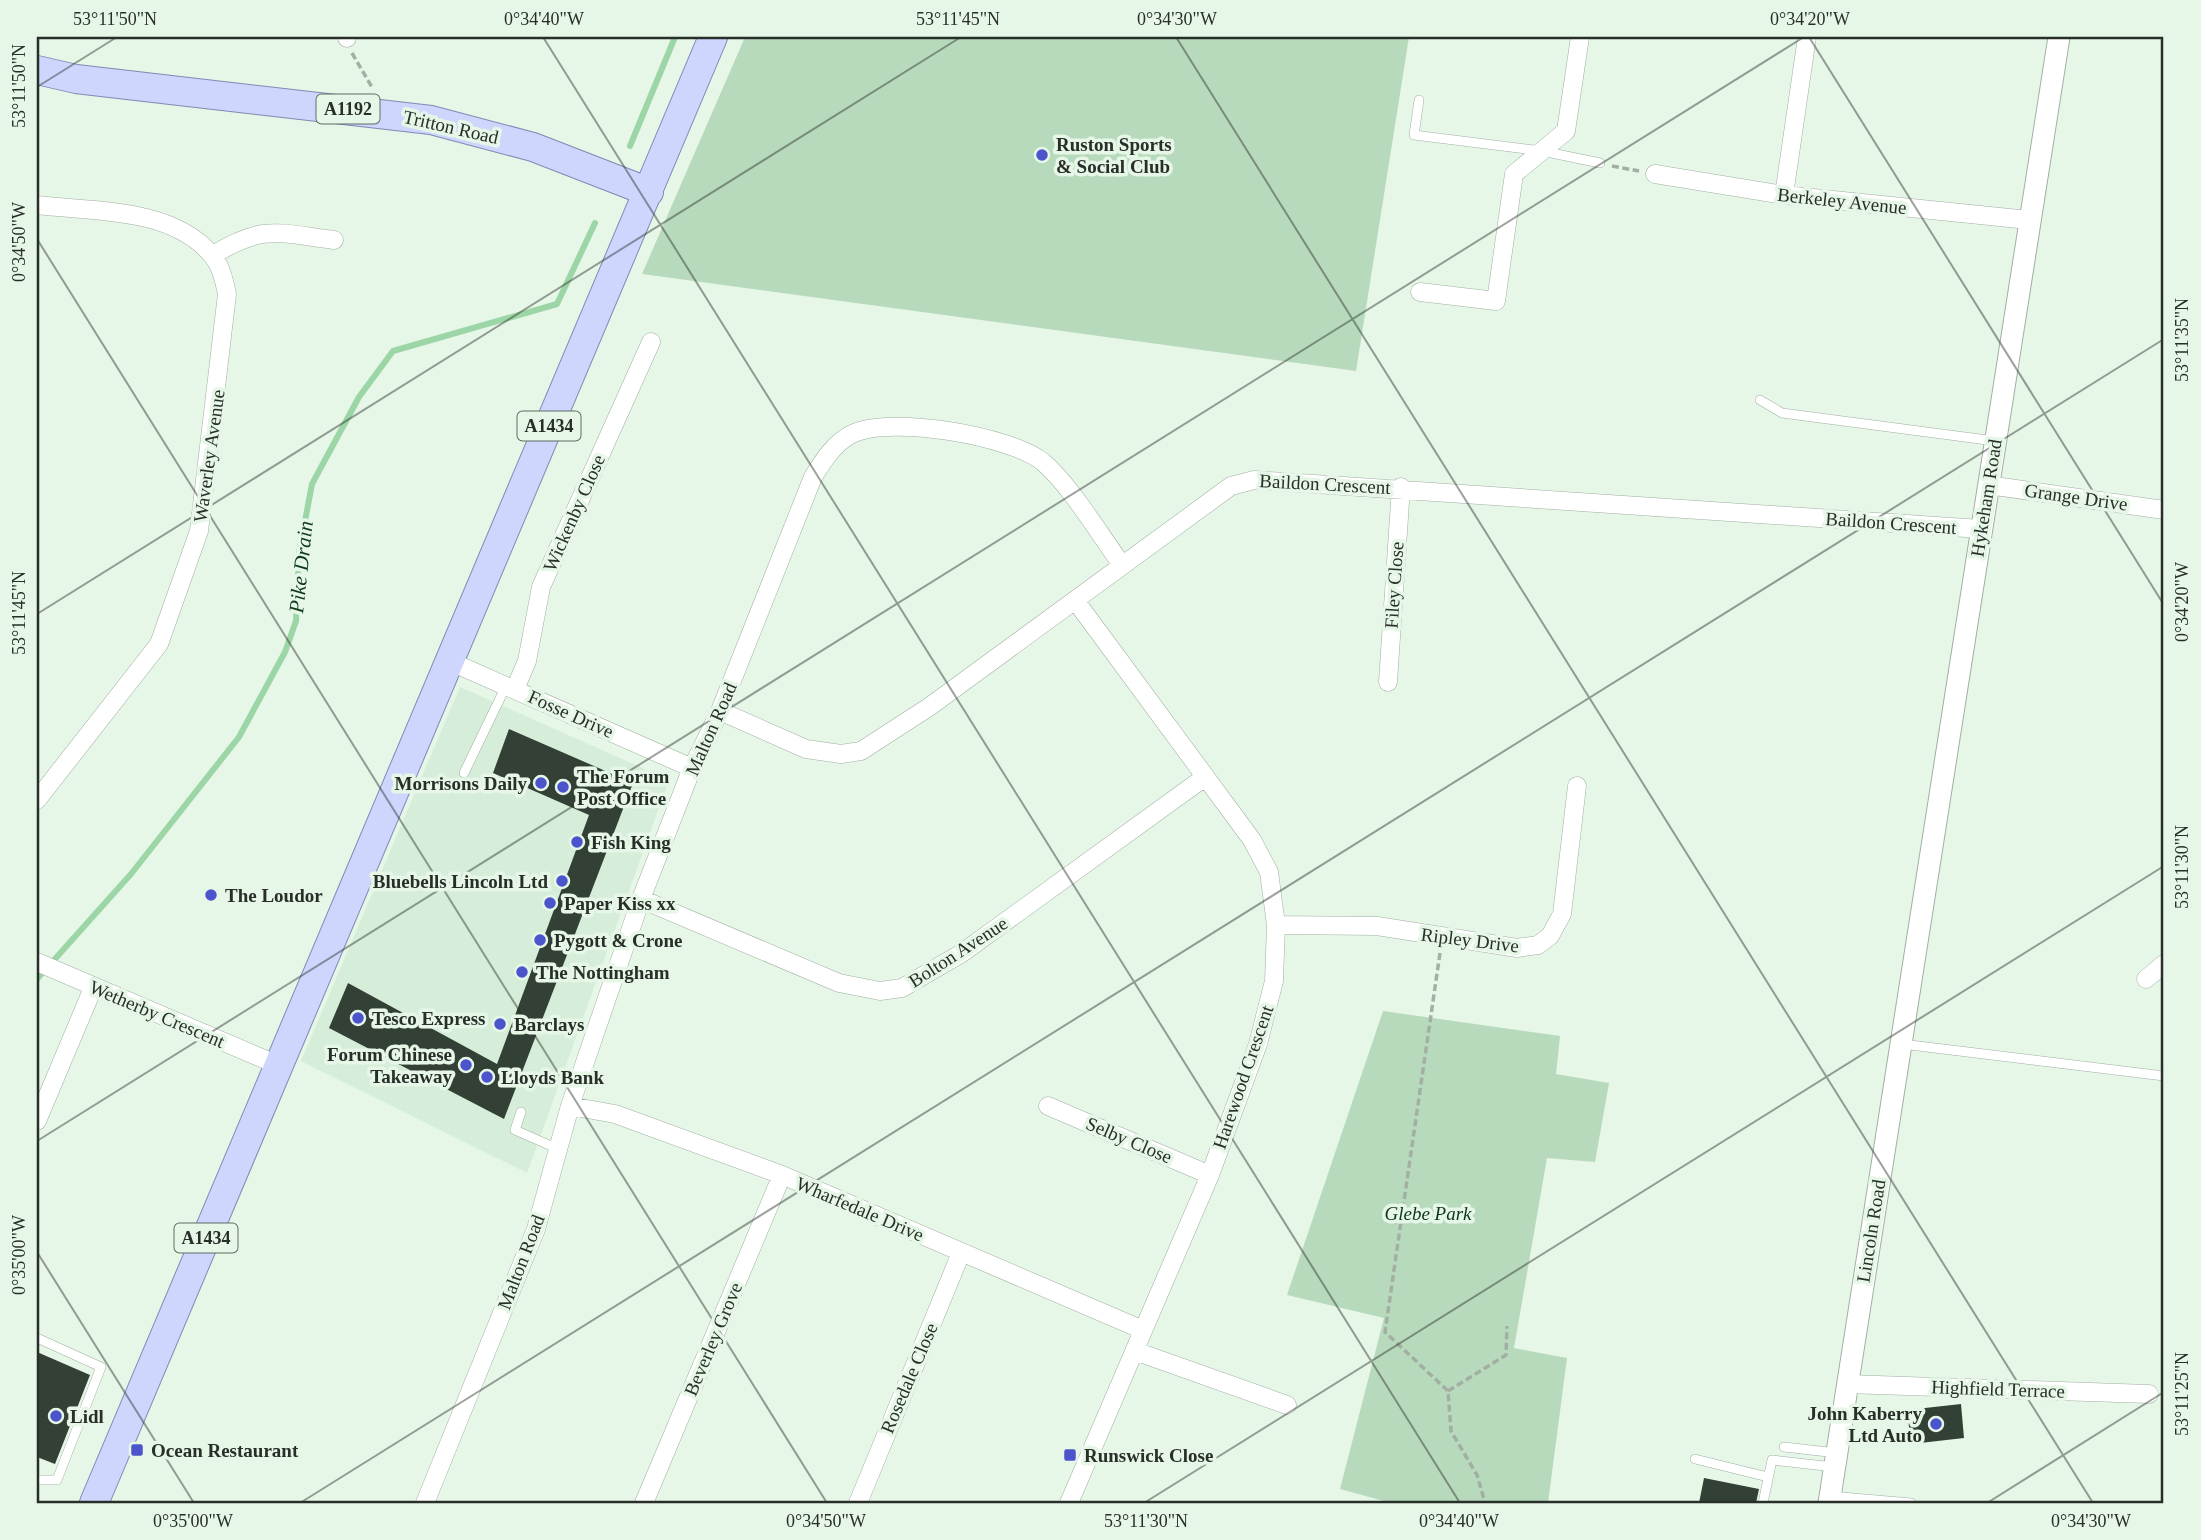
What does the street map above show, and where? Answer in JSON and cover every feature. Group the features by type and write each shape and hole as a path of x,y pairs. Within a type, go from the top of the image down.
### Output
{"main road":[{"name":"A1434","path":"93,1503 713,37"},
{"name":"Tritton Road","path":"37,70 132,86 390,114 468,128 533,147 649,192"}],"street":[{"path":"1420,292 1496,301 1514,174 1566,131 1580,37"},
{"path":"1784,195 1807,37"},
{"name":"Hykeham Road","path":"1913,959 2059,37"},
{"name":"Berkeley Avenue","path":"1655,174 1784,195 2029,220"},
{"name":"Waverley Avenue","path":"37,205 141,217 168,223 192,237 212,255 221,270 228,294 227,320 199,531 159,644 37,800"},
{"path":"212,255 252,234 268,232 334,240"},
{"name":"Wickenby Close","path":"510,688 527,661 541,587 651,342"},
{"name":"Malton Road","path":"425,1503 536,1229 570,1106 641,899 692,768 720,711 813,477 829,453 852,434 880,426 926,429 999,440 1027,450 1046,465 1122,565"},
{"name":"Baildon Crescent","path":"720,711 806,749 842,754 862,751 929,708 1231,486 1254,480 1401,487 1981,529"},
{"name":"Grange Drive","path":"1988,485 2164,510"},
{"name":"Filey Close","path":"1388,682 1401,487"},
{"name":"Harewood Crescent","path":"1069,1503 1210,1175 1258,1044 1274,981 1276,925 1269,872 1252,840 1075,600"},
{"name":"Fosse Drive","path":"449,661 692,768"},
{"name":"Bolton Avenue","path":"641,899 839,983 880,991 902,988 962,953 1205,776"},
{"name":"Ripley Drive","path":"1276,925 1377,926 1517,948 1538,946 1550,936 1562,914 1577,786"},
{"name":"Lincoln Road","path":"1830,1500 1913,959"},
{"name":"Wetherby Crescent","path":"37,962 278,1065"},
{"path":"2146,979 2164,964"},
{"path":"37,1121 93,988"},
{"name":"Wharfedale Drive","path":"570,1106 615,1114 782,1175 1143,1329"},
{"name":"Selby Close","path":"1048,1106 1210,1175"},
{"name":"Beverley Grove","path":"645,1503 782,1175"},
{"name":"Rosedale Close","path":"858,1503 961,1253"},
{"path":"1135,1351 1287,1405"},
{"name":"Highfield Terrace","path":"1847,1384 2149,1394"}],"lane":[{"path":"1419,100 1414,135 1542,151 1600,163"},
{"path":"1760,400 1783,414 1995,441"},
{"path":"464,773 510,688"},
{"path":"1900,1044 2164,1076"},
{"path":"521,1112 515,1130 558,1149"},
{"path":"37,1338 101,1367 57,1480 37,1480"},
{"path":"1784,1447 1835,1460"},
{"path":"1695,1459 1769,1477"},
{"path":"1763,1503 1772,1460 1835,1460"},
{"path":"1830,1500 1911,1503"}],"path":[{"path":"347,37 355,60 390,114"},
{"path":"1600,163 1655,174"},
{"path":"1442,937 1385,1332 1448,1391 1451,1431 1477,1475 1485,1503"},
{"path":"1448,1391 1506,1355 1507,1326"}],"shaded area":[{"path":"460,687 669,780 527,1173 301,1061"}],"green space":[{"name":"Ruston Sports & Social Club","path":"745,37 1409,37 1356,371 642,274"},
{"name":"Glebe Park","path":"1383,1011 1560,1036 1556,1074 1609,1083 1595,1162 1547,1158 1514,1348 1567,1358 1548,1503 1391,1503 1340,1489 1384,1318 1287,1295"}],"building":[{"path":"509,729 633,783 504,1119 329,1028 348,983 497,1064 589,815 493,773"},
{"name":"Lidl","path":"37,1352 90,1375 55,1464 37,1457"},
{"name":"John Kaberry Ltd Auto","path":"1961,1404 1964,1438 1911,1444 1907,1410"},
{"path":"1704,1478 1759,1489 1756,1503 1699,1503"}],"waterway":[{"name":"Pike Drain","path":"630,146 675,37"},
{"name":"Pike Drain","path":"37,979 131,874 239,737 285,652 296,621 299,553 312,484 359,397 393,351 557,304 595,223"}],"place":[{"name":"Ruston Sports & Social Club","path":"1042,155"},
{"name":"Morrisons Daily","path":"541,783"},
{"name":"The Forum Post Office","path":"563,787"},
{"name":"Fish King","path":"577,842"},
{"name":"Bluebells Lincoln Ltd","path":"562,881"},
{"name":"The Loudor","path":"211,895"},
{"name":"Paper Kiss xx","path":"550,903"},
{"name":"Pygott & Crone","path":"540,940"},
{"name":"The Nottingham","path":"522,972"},
{"name":"Tesco Express","path":"358,1018"},
{"name":"Barclays","path":"500,1024"},
{"name":"Forum Chinese Takeaway","path":"466,1065"},
{"name":"Lloyds Bank","path":"487,1077"},
{"name":"Lidl","path":"56,1416"},
{"name":"John Kaberry Ltd Auto","path":"1936,1424"},
{"name":"Ocean Restaurant","path":"137,1450"},
{"name":"Runswick Close","path":"1070,1455"}]}
